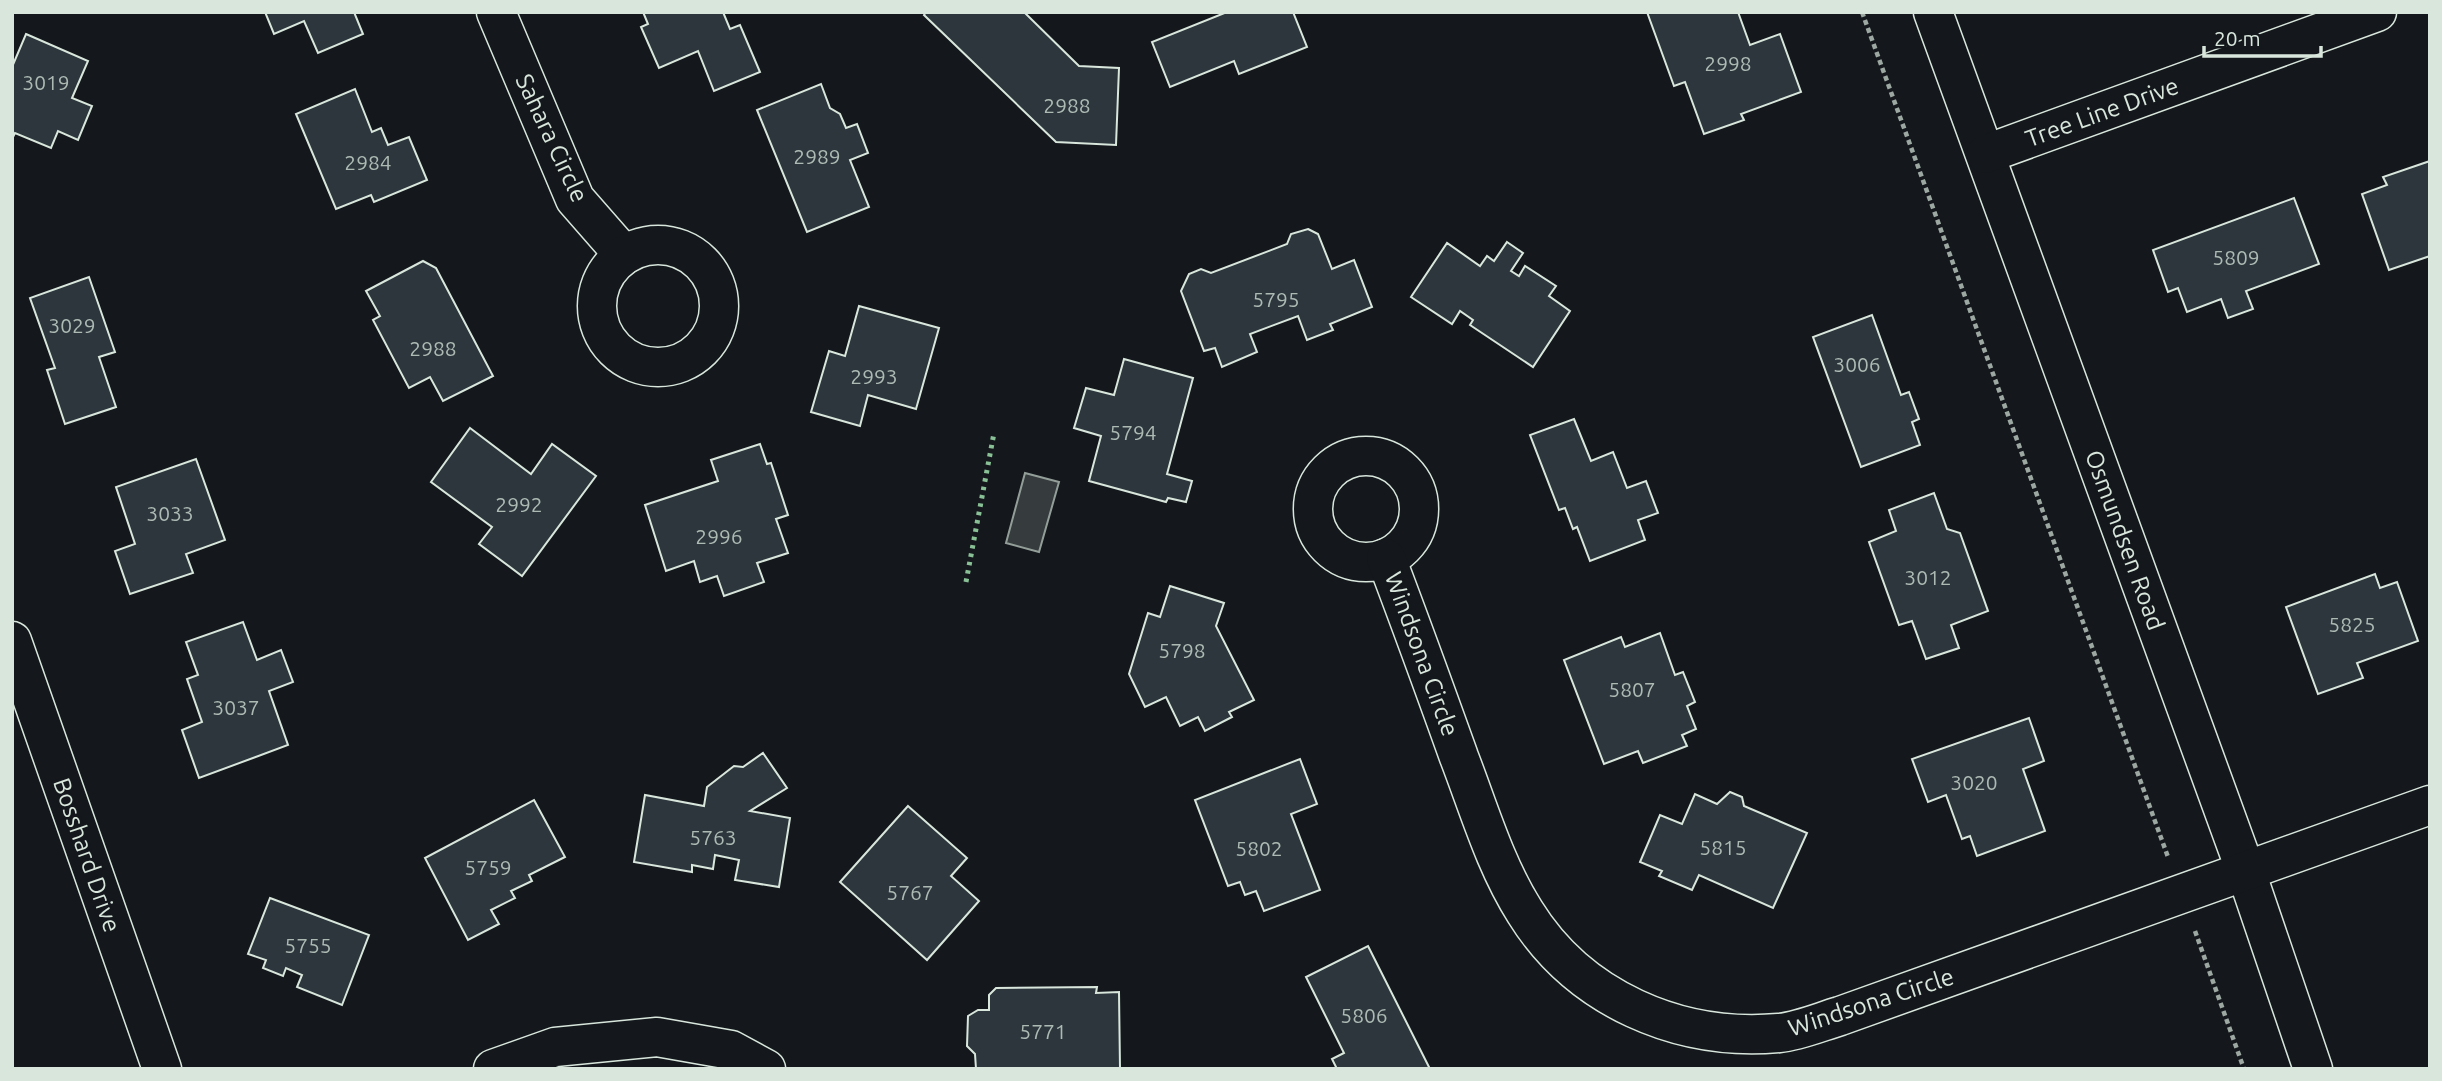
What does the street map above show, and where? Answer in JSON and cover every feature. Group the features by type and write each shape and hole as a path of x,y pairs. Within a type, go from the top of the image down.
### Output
{"street":[{"name":"Sahara Circle","path":"496,12 575,199 624,255"},
{"name":"Osmundsen Road","path":"1933,12 2245,870 2313,1069"},
{"name":"Tree Line Drive","path":"1986,154 2377,12"},
{"name":"Windsona Circle","path":"1386,558 1495,854 1525,912 1580,977 1627,1006 1679,1025 1725,1034 1782,1033 1840,1016 2180,892 2430,805"},
{"name":"Bosshard Drive","path":"12,641 162,1069"},
{"path":"493,1069 555,1047 657,1037 731,1050 766,1069"}],"path":[{"path":"1862,12 2244,1069"}],"shaded area":[{"path":"1025,473 1059,482 1039,552 1006,543"}],"building":[{"path":"265,12 354,12 363,34 318,53 304,21 274,34"},
{"path":"643,12 723,12 730,29 740,25 760,72 714,91 698,51 659,68 641,27 648,24"},
{"path":"926,12 1024,12 1079,66 1119,68 1116,145 1056,142 924,15"},
{"path":"1227,12 1293,12 1307,47 1239,74 1234,61 1170,87 1152,42"},
{"path":"1647,12 1738,12 1750,45 1780,34 1801,92 1741,114 1744,120 1704,134 1685,82 1674,86"},
{"path":"26,34 88,61 72,98 92,106 78,140 58,131 51,148 15,133 12,139 12,67"},
{"path":"821,84 830,108 840,114 846,128 857,124 868,153 850,160 869,207 807,232 757,110"},
{"path":"355,89 372,132 381,128 388,145 409,137 427,180 374,202 371,195 336,209 296,114"},
{"path":"2430,161 2430,256 2389,270 2362,194 2387,185 2383,177"},
{"path":"2294,198 2319,264 2246,291 2253,309 2228,318 2221,299 2187,312 2178,288 2168,292 2153,250"},
{"path":"1308,229 1318,234 1332,269 1354,260 1372,307 1330,324 1333,330 1307,340 1298,316 1250,334 1257,352 1222,367 1215,348 1204,351 1181,291 1189,274 1201,269 1211,273 1287,244 1291,234"},
{"path":"1507,242 1523,253 1511,271 1519,276 1525,266 1556,286 1549,296 1570,311 1533,367 1470,325 1473,320 1460,311 1452,324 1411,297 1447,243 1480,266 1487,256 1494,261"},
{"path":"423,261 436,268 493,376 443,401 430,377 409,388 373,320 380,316 366,291"},
{"path":"89,277 115,352 99,357 116,407 65,424 47,370 55,368 30,298"},
{"path":"859,306 939,328 916,409 868,395 860,426 811,412 829,351 845,356"},
{"path":"1872,315 1901,395 1909,392 1919,419 1912,422 1920,445 1861,467 1813,337"},
{"path":"1124,359 1193,378 1167,474 1192,481 1186,502 1168,498 1166,502 1089,481 1101,436 1074,428 1086,388 1114,395"},
{"path":"1574,419 1591,461 1613,452 1627,488 1646,481 1658,513 1638,520 1645,540 1590,561 1577,527 1573,529 1565,508 1559,510 1530,435"},
{"path":"470,428 531,474 552,444 596,476 522,576 479,544 492,527 431,482"},
{"path":"760,444 767,464 771,463 788,515 776,519 788,553 757,563 764,582 724,596 717,576 700,582 694,561 666,571 645,505 718,481 711,460"},
{"path":"196,459 225,540 186,554 193,573 130,594 115,551 135,544 116,487"},
{"path":"1934,493 1947,529 1960,533 1988,611 1951,625 1959,648 1926,659 1912,621 1899,625 1869,542 1896,531 1889,510"},
{"path":"2375,574 2380,588 2397,582 2418,641 2357,663 2363,678 2318,694 2286,607"},
{"path":"1170,586 1224,603 1216,626 1254,700 1229,712 1232,717 1205,731 1198,717 1180,726 1166,697 1145,707 1129,674 1148,613 1160,617"},
{"path":"243,622 257,660 281,650 293,682 269,691 288,745 199,778 182,730 202,722 187,679 198,675 186,642"},
{"path":"1660,633 1675,675 1683,672 1695,702 1687,706 1696,729 1682,735 1687,746 1643,763 1638,751 1604,764 1564,660 1621,637 1625,647"},
{"path":"2029,718 2044,761 2023,769 2045,831 1977,856 1970,836 1962,839 1946,795 1928,802 1912,759"},
{"path":"763,753 787,788 750,811 790,818 779,887 735,880 739,860 715,855 713,869 692,865 692,872 634,862 645,795 704,806 707,787 734,766 743,767"},
{"path":"1300,759 1317,804 1291,814 1320,890 1264,911 1256,891 1245,895 1240,882 1228,886 1195,800"},
{"path":"1730,792 1742,797 1744,806 1807,833 1773,908 1699,875 1692,890 1659,876 1662,871 1640,862 1660,815 1682,824 1695,794 1717,804"},
{"path":"534,800 565,857 529,875 532,881 511,891 515,898 491,910 499,924 468,940 425,858"},
{"path":"908,806 967,858 951,876 979,901 927,960 840,882"},
{"path":"270,898 369,935 342,1005 297,987 302,975 286,968 283,976 263,968 266,960 248,954"},
{"path":"1368,946 1430,1069 1337,1069 1332,1059 1344,1053 1306,977"},
{"path":"1097,987 1096,993 1119,992 1120,1069 976,1069 975,1054 967,1046 968,1016 978,1010 989,1010 989,995 996,988"}],"hedge":[{"path":"966,582 994,433"}]}
